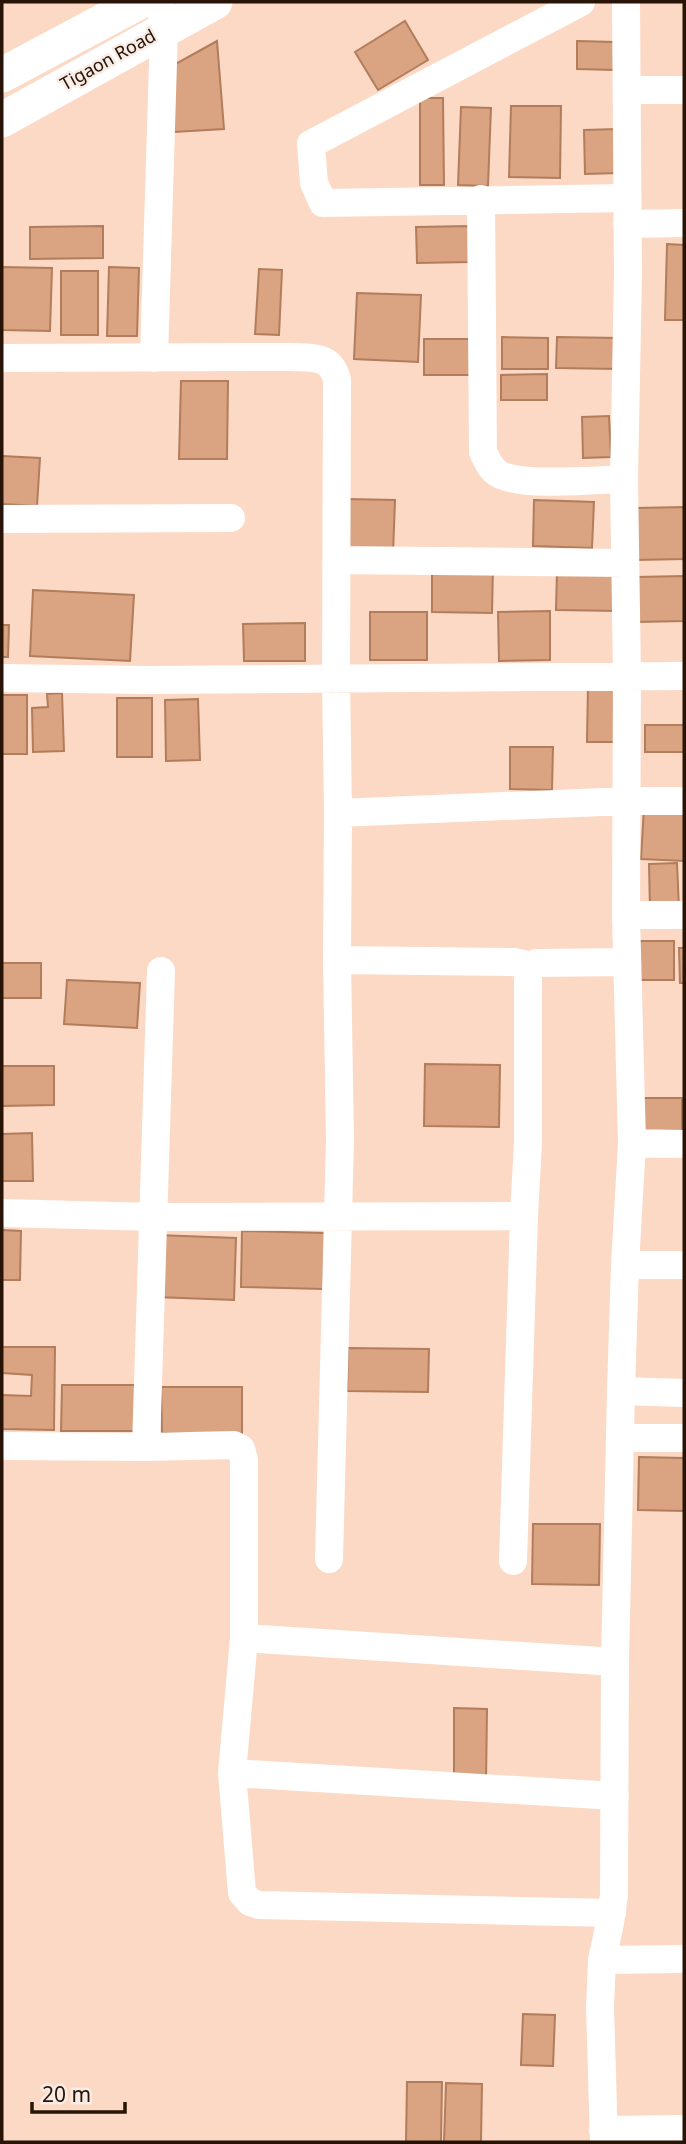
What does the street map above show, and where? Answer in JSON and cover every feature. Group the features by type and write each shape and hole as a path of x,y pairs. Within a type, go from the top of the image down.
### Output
{"street":[{"path":"2,75 139,2"},
{"name":"Tigaon Road","path":"2,120 162,15 215,2"},
{"path":"581,2 311,144 314,183 323,203 481,199 628,211 684,223"},
{"path":"626,2 628,211 624,563 626,915 632,1143 621,1391 612,1913 602,1960 600,2052 603,2136 684,2129"},
{"path":"154,358 162,15"},
{"path":"627,90 684,90"},
{"path":"481,199 483,452 490,466 499,474 515,479 624,479"},
{"path":"2,358 315,358 330,364 335,371 340,1140 329,1559"},
{"path":"2,519 231,518"},
{"path":"337,561 624,563"},
{"path":"2,678 147,680 684,676"},
{"path":"338,813 684,801"},
{"path":"626,915 684,915"},
{"path":"337,960 513,962 531,966 544,962 627,962"},
{"path":"513,1562 528,1142 527,981 531,966"},
{"path":"146,1447 161,971"},
{"path":"632,1143 684,1144"},
{"path":"2,1213 155,1217 524,1216"},
{"path":"625,1265 684,1265"},
{"path":"621,1391 684,1392"},
{"path":"621,1438 684,1438"},
{"path":"2,1446 234,1445 241,1449 244,1460 244,1638 232,1773 242,1893 250,1902 259,1905 612,1913"},
{"path":"244,1638 615,1662"},
{"path":"232,1773 615,1796"},
{"path":"602,1960 684,1959"}],"building":[{"path":"405,21 428,60 378,90 355,52"},
{"path":"217,41 224,129 174,132 170,67"},
{"path":"577,41 615,42 614,70 577,69"},
{"path":"420,98 443,98 444,185 420,185"},
{"path":"511,106 561,106 560,178 509,177"},
{"path":"461,107 491,108 488,186 458,185"},
{"path":"617,129 619,173 585,174 584,130"},
{"path":"103,226 103,258 30,259 30,227"},
{"path":"470,226 470,262 417,263 416,227"},
{"path":"667,244 684,245 684,320 665,320"},
{"path":"2,267 52,268 50,331 2,330"},
{"path":"109,267 139,268 137,336 107,336"},
{"path":"259,269 282,270 279,335 255,334"},
{"path":"61,271 98,271 98,335 61,335"},
{"path":"357,293 421,295 418,362 354,359"},
{"path":"502,337 548,338 548,369 502,369"},
{"path":"557,337 619,338 618,369 556,368"},
{"path":"424,339 477,339 477,375 424,375"},
{"path":"547,374 547,400 501,400 501,375"},
{"path":"181,381 228,381 227,459 179,459"},
{"path":"609,416 611,457 583,458 582,417"},
{"path":"2,456 40,458 37,506 2,504"},
{"path":"347,499 395,500 393,554 346,553"},
{"path":"534,500 594,502 592,548 533,546"},
{"path":"684,507 684,559 636,560 636,508"},
{"path":"432,565 493,566 492,613 432,612"},
{"path":"557,570 619,571 619,611 556,610"},
{"path":"684,576 684,621 637,622 636,577"},
{"path":"33,590 134,595 130,661 30,656"},
{"path":"550,611 550,660 499,661 498,612"},
{"path":"370,612 427,612 427,660 370,660"},
{"path":"305,623 305,661 244,661 243,624"},
{"path":"2,625 9,625 8,657 2,657"},
{"path":"588,683 614,684 614,742 587,742"},
{"path":"62,693 64,751 33,752 32,708 48,707 47,694"},
{"path":"2,695 27,695 27,754 2,754"},
{"path":"117,698 152,698 152,757 117,757"},
{"path":"198,699 200,760 166,761 165,700"},
{"path":"645,725 684,725 684,752 645,752"},
{"path":"510,747 553,747 552,790 510,789"},
{"path":"644,807 684,809 684,861 641,859"},
{"path":"677,863 679,909 650,910 649,864"},
{"path":"634,941 674,941 674,980 634,980"},
{"path":"679,948 684,948 684,983 680,983"},
{"path":"2,963 41,963 41,998 2,998"},
{"path":"67,980 140,983 137,1028 64,1024"},
{"path":"425,1064 500,1065 499,1127 424,1126"},
{"path":"2,1066 54,1066 54,1105 2,1106"},
{"path":"638,1098 682,1098 682,1133 638,1133"},
{"path":"32,1133 33,1181 2,1181 2,1134"},
{"path":"2,1230 21,1231 20,1280 2,1280"},
{"path":"242,1231 325,1233 323,1289 241,1287"},
{"path":"157,1235 236,1238 234,1300 155,1297"},
{"path":"2,1347 55,1347 54,1430 2,1429 2,1395 31,1396 32,1375 2,1373"},
{"path":"348,1348 429,1349 428,1392 347,1391"},
{"path":"62,1385 138,1385 138,1431 61,1431"},
{"path":"161,1387 242,1387 242,1433 162,1433"},
{"path":"639,1457 684,1458 684,1511 638,1510"},
{"path":"533,1524 600,1524 599,1585 532,1584"},
{"path":"454,1708 487,1709 486,1783 454,1783"},
{"path":"523,2014 555,2015 553,2066 521,2065"},
{"path":"407,2082 442,2082 441,2142 406,2142"},
{"path":"446,2083 482,2084 481,2142 444,2142"}]}
